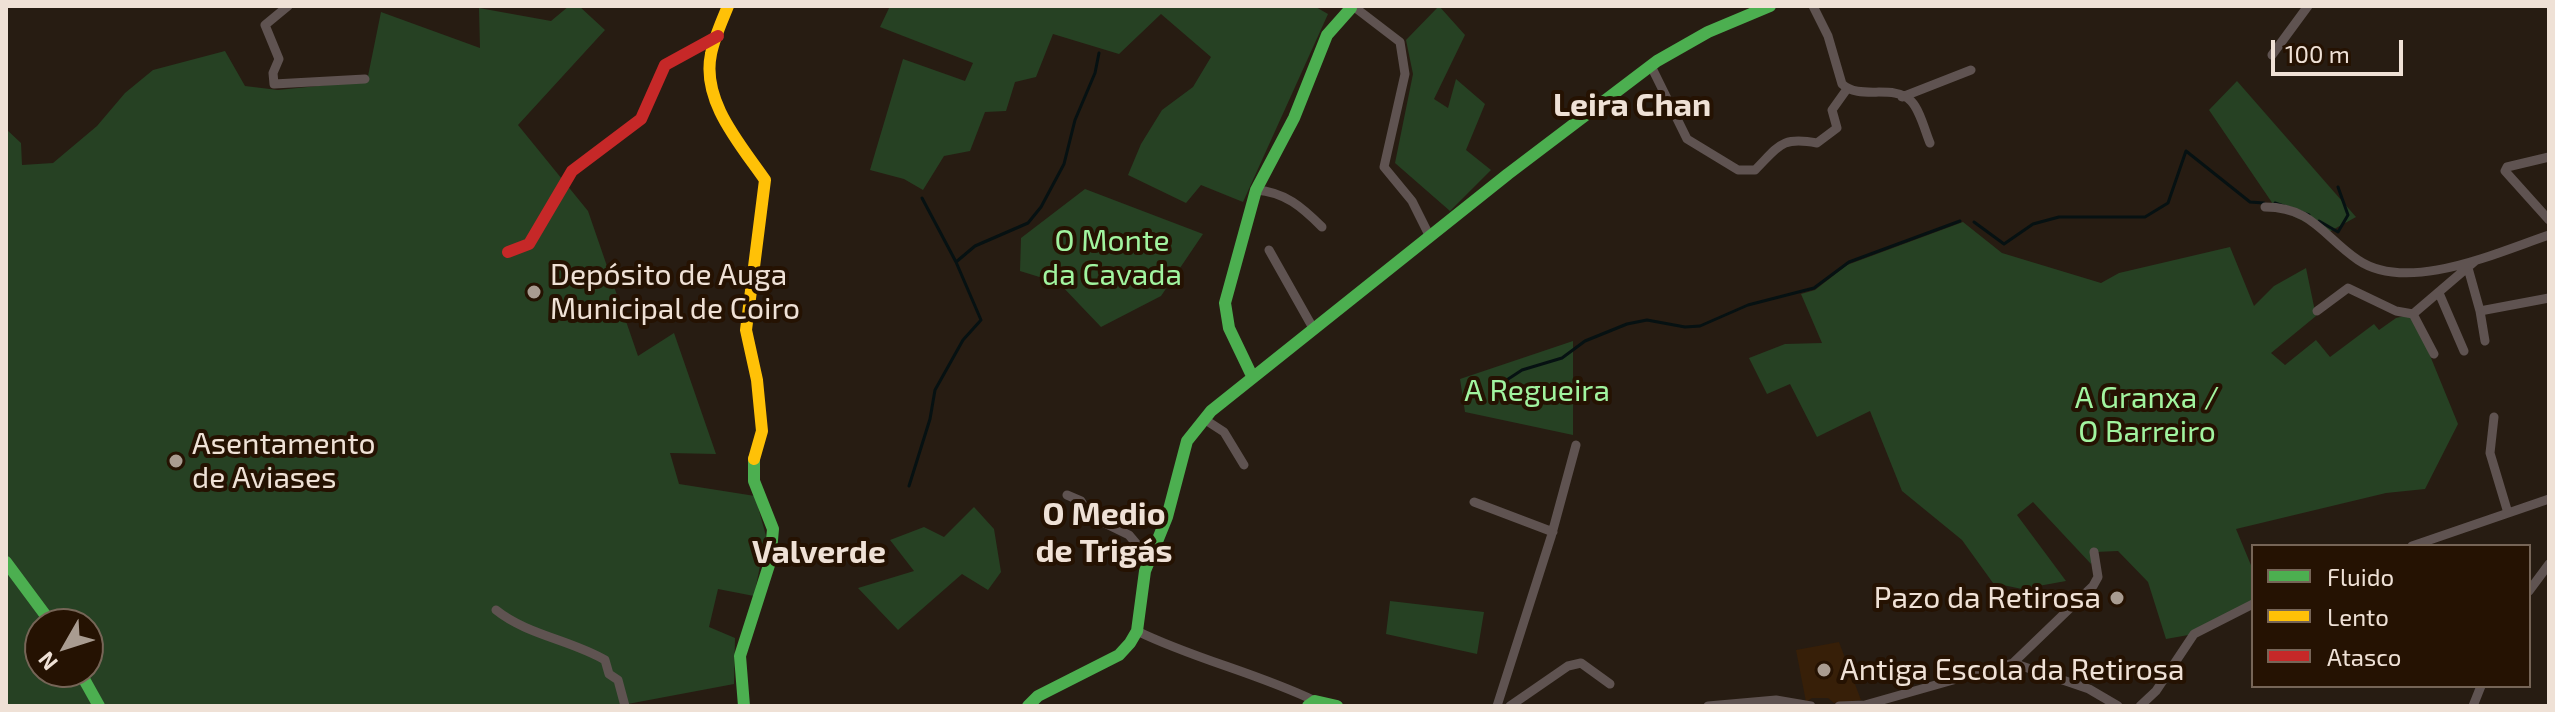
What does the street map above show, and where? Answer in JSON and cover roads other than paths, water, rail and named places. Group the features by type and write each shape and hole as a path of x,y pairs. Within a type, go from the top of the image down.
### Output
{"main road":[{"path":"728,6 710,56 711,74 721,115 765,180 763,210 754,247 746,330 757,380 762,431 753,463 754,481 773,529 770,562 740,656 744,706"},
{"path":"1028,706 1038,696 1119,655 1137,631 1150,560 1167,517 1187,441 1204,419 1252,376 1651,66 1708,32 1770,6"},
{"path":"1252,376 1229,328 1225,303 1256,190 1294,118 1327,35 1352,7"},
{"path":"508,252 529,244 572,171 641,119 665,65 718,36"},
{"path":"6,562 40,608"},
{"path":"89,688 99,706"},
{"path":"1311,703 1337,706"}],"street":[{"path":"288,6 265,25 279,59 273,73 274,84 365,79"},
{"path":"1813,6 1847,89"},
{"path":"2272,55 2308,6"},
{"path":"1352,7 1400,42 1405,74 1384,167 1412,201 1430,237"},
{"path":"1651,66 1687,139 1738,170 1755,170 1784,141 1792,138 1817,143 1837,128 1832,110 1847,89"},
{"path":"1902,97 1971,70"},
{"path":"1847,89 1912,101 1930,143"},
{"path":"2549,157 2507,167 2505,171 2549,220"},
{"path":"1256,190 1272,191 1290,198 1322,227"},
{"path":"2265,207 2287,207 2302,213 2357,259 2382,271 2413,274 2478,259 2549,235"},
{"path":"1269,250 1313,328"},
{"path":"2317,311 2348,288 2396,311 2413,314 2478,259"},
{"path":"2468,268 2485,341"},
{"path":"2439,293 2464,351"},
{"path":"2480,311 2549,298"},
{"path":"2413,314 2434,354"},
{"path":"2494,417 2490,453 2508,513"},
{"path":"1204,419 1224,432 1244,465"},
{"path":"1497,706 1553,532 1576,445"},
{"path":"1067,495 1081,501 1090,516 1129,535 1150,560"},
{"path":"2418,544 2549,499"},
{"path":"1474,502 1553,532"},
{"path":"1839,706 1865,705 2013,663 2093,586 2098,577 2094,552"},
{"path":"2531,588 2549,564"},
{"path":"2140,706 2156,691 2194,634 2251,605"},
{"path":"496,610 510,622 559,638 605,660 609,674 618,680 625,706"},
{"path":"1137,631 1173,648 1277,682 1311,703"},
{"path":"1510,706 1568,666 1581,663 1610,684"},
{"path":"2013,663 2089,689 2118,706"},
{"path":"1708,706 1776,700 1811,706"}],"waterway":[{"path":"909,486 930,419 935,390 963,340 981,320 956,262 975,246 1028,223 1041,207 1064,164 1075,120 1095,73 1099,53"},
{"path":"1974,222 2004,244 2033,224 2059,217 2145,217 2168,203 2186,151 2250,202 2264,203"},
{"path":"2319,221 2338,232 2348,215 2338,187"},
{"path":"922,198 956,262"},
{"path":"2275,203 2309,215"},
{"path":"1496,387 1522,370 1562,358 1585,341 1627,324 1647,320 1685,327 1700,326 1748,305 1814,288 1849,262 1960,221"}],"place":[{"name":"Depósito de Auga Municipal de Coiro","path":"534,292"},
{"name":"Asentamento de Aviases","path":"176,461"},
{"name":"Pazo da Retirosa","path":"2117,598"},
{"name":"Antiga Escola da Retirosa","path":"1824,670"}],"district":[{"name":"Leira Chan","path":"1632,105"},
{"name":"O Medio de Trigás","path":"1104,532"},
{"name":"Valverde","path":"819,552"}],"park label":[{"name":"O Monte da Cavada","path":"1112,258"},
{"name":"A Regueira","path":"1537,391"},
{"name":"A Granxa / O Barreiro","path":"2147,415"}]}
